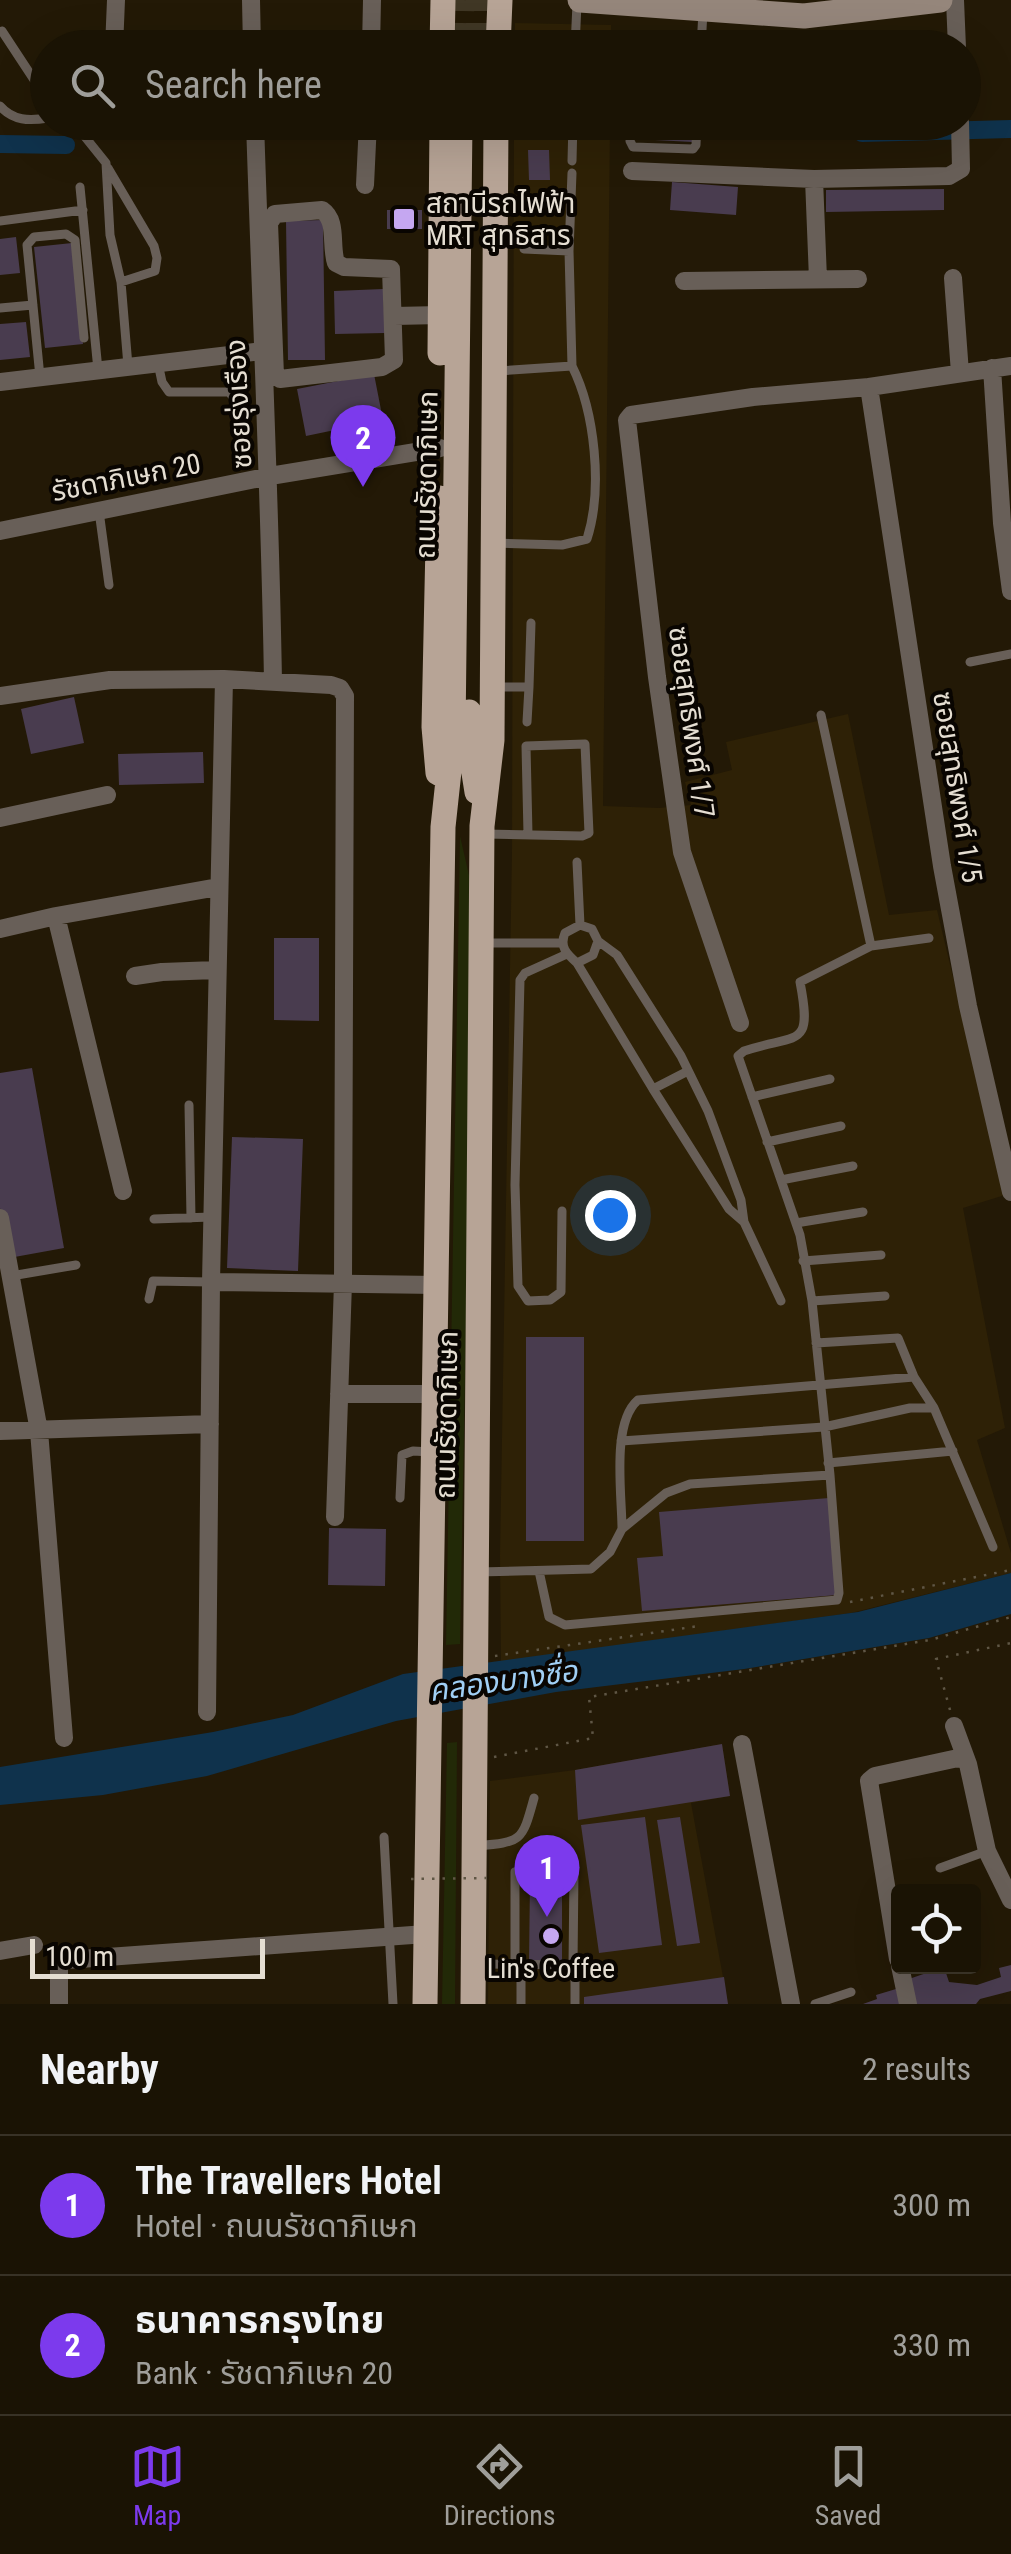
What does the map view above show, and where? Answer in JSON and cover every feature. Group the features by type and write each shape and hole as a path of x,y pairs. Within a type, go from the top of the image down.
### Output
{"main road":[{"path":"442,0 442,30"},
{"path":"499,30 500,0"},
{"path":"578,0 825,16 924,1"},
{"name":"ถนนรัชดาภิเษก","path":"442,140 434,727 443,827"},
{"name":"ถนนรัชดาภิเษก","path":"425,2004 443,827 453,734 460,140"},
{"name":"ถนนรัชดาภิเษก","path":"478,140 468,734 482,830"},
{"name":"ถนนรัชดาภิเษก","path":"473,2004 474,1846 483,1758 474,1572 482,830 492,740 496,140"}],"street":[{"path":"115,30 116,0"},
{"path":"251,0 252,30"},
{"path":"371,30 372,0"},
{"path":"955,0 956,30"},
{"name":"ซอยรุ่งเรือง","path":"256,140 270,476 273,682"},
{"path":"365,185 367,140"},
{"path":"632,171 814,179 949,176 961,169 960,140"},
{"path":"814,179 818,279"},
{"path":"322,210 328,214 336,262 344,267 392,269 394,316 394,360 389,365 285,379 274,375 271,218 275,214 322,210"},
{"path":"953,278 960,373"},
{"path":"684,282 858,279"},
{"path":"394,316 441,315"},
{"path":"0,382 262,351"},
{"path":"869,387 1011,366"},
{"path":"992,368 1002,524 1011,591"},
{"name":"ซอยสุทธิพงศ์ 1/7","path":"740,1023 682,852 656,676 628,420 631,415 753,397 869,387"},
{"name":"ซอยสุทธิพงศ์ 1/5","path":"869,387 942,866 968,1006 1011,1192"},
{"name":"รัชดาภิเษก 20","path":"0,531 270,476 440,448"},
{"path":"207,1712 216,970 224,679"},
{"path":"0,696 82,682 224,679 331,685 340,688 345,696 343,1284 335,1517"},
{"path":"0,818 107,796"},
{"path":"0,929 218,887"},
{"path":"56,916 123,1191"},
{"path":"136,976 216,970"},
{"path":"0,1218 39,1431 64,1738"},
{"path":"211,1282 437,1284"},
{"path":"339,1394 436,1394"},
{"path":"0,1431 210,1424"},
{"path":"954,1726 987,1851 1011,1900"},
{"path":"742,1744 791,2004"},
{"path":"891,1916 869,1781 874,1776 958,1758 965,1760"},
{"path":"59,2004 59,1965 66,1960 426,1934"},
{"path":"0,1951 34,1945"},
{"path":"902,1974 908,2004"}],"lane":[{"path":"576,30 578,0"},
{"path":"702,30 703,8"},
{"path":"2,31 30,74"},
{"path":"0,106 8,116 30,120"},
{"path":"87,140 106,164 154,246 157,258 155,271 120,282"},
{"path":"494,542 562,545 587,540 593,501 592,432 584,390 572,366 569,251 573,140"},
{"path":"630,140 633,147 692,149 696,140"},
{"path":"106,164 110,235 120,282 128,366"},
{"path":"80,187 98,370"},
{"path":"0,221 83,210"},
{"path":"40,377 32,338 29,240 72,236 84,338"},
{"path":"524,249 569,251"},
{"path":"0,308 32,305"},
{"path":"158,363 162,382 170,392 229,392 243,448"},
{"path":"495,371 572,366"},
{"path":"99,511 109,585"},
{"path":"528,722 531,623"},
{"path":"970,662 1011,654"},
{"path":"492,688 529,688"},
{"path":"821,715 871,946"},
{"path":"482,830 528,834 589,833 585,744 526,746 528,834"},
{"path":"577,862 580,924"},
{"path":"580,924 592,929 598,941 616,955 688,1071 708,1110 742,1200 744,1222 781,1301"},
{"path":"580,924 566,932 565,948 729,1209 744,1222"},
{"path":"539,1572 549,1617 565,1626 836,1600 840,1596 812,1301 796,1223 740,1053 797,1035 805,1028 800,982 871,946 929,938"},
{"path":"577,964 593,955 598,941"},
{"path":"480,943 565,948"},
{"path":"562,1211 561,1292 550,1300 528,1301 518,1286 515,1185 520,980 525,972 565,948"},
{"path":"653,1090 688,1071"},
{"path":"752,1098 830,1079"},
{"path":"189,1105 191,1218"},
{"path":"768,1142 841,1126"},
{"path":"781,1180 853,1166"},
{"path":"796,1223 863,1212"},
{"path":"154,1219 212,1218"},
{"path":"804,1261 881,1256"},
{"path":"10,1276 76,1265"},
{"path":"149,1299 154,1281 211,1282"},
{"path":"812,1301 885,1296"},
{"path":"816,1343 898,1338 914,1377 934,1408 992,1547"},
{"path":"622,1529 621,1441 625,1414 638,1400 914,1377"},
{"path":"621,1441 824,1427 910,1408 934,1408"},
{"path":"400,1498 402,1455 412,1451 435,1452"},
{"path":"474,1572 591,1568 610,1552 622,1529 666,1494 690,1484 953,1451"},
{"path":"474,1846 518,1839 525,1832 534,1798"},
{"path":"384,1837 393,2004"},
{"path":"940,1868 987,1851"},
{"path":"474,1964 515,1965 574,1965 574,1870 515,1872 515,1965"},
{"path":"521,1980 521,2004"},
{"path":"575,1980 575,2004"},
{"path":"815,2004 851,1992"}],"path":[{"path":"483,1758 593,1738 589,1697 930,1640 1011,1617"},
{"path":"954,1726 936,1659 1011,1643"},
{"path":"411,1879 490,1878"}],"shaded area":[{"path":"515,23 611,25 611,30 515,30"},
{"path":"514,140 610,140 603,806 691,805 685,782 732,770 726,742 848,714 889,915 937,910 1005,1195 963,1208 1005,1428 977,1440 1011,1553 1011,1573 851,1613 501,1662 512,852"},
{"path":"722,1744 730,1796 691,1803 728,2004 488,2004 490,1781"}],"green space":[{"path":"460,836 474,897 460,1644 446,1645"},
{"path":"457,1742 455,2004 442,2004 447,1743"}],"water":[{"name":"คลองบางซื่อ","path":"1011,1573 1011,1614 929,1638 744,1669 556,1692 396,1721 207,1776 103,1795 0,1805 0,1767 293,1715 403,1674 858,1612"}],"building":[{"name":"สถานีรถไฟฟ้า MRT สุทธิสาร","path":"528,150 549,150 550,180 529,180"},
{"path":"672,182 738,187 736,215 670,210"},
{"path":"944,189 944,210 826,212 826,190"},
{"name":"สถานีรถไฟฟ้า MRT สุทธิสาร","path":"387,210 422,210 422,229 387,229"},
{"path":"323,220 325,360 288,360 286,221"},
{"path":"16,237 20,273 0,275 0,239"},
{"path":"72,243 83,344 45,348 34,247"},
{"path":"383,289 385,333 335,334 334,291"},
{"path":"26,322 30,357 0,360 0,324"},
{"path":"374,374 383,420 306,436 297,389"},
{"path":"74,697 84,743 31,754 21,709"},
{"path":"203,752 204,783 119,785 118,754"},
{"path":"274,938 319,938 319,1021 274,1020"},
{"path":"32,1068 64,1248 9,1258 0,1208 0,1073"},
{"path":"232,1137 303,1139 298,1271 227,1268"},
{"path":"526,1337 584,1337 584,1541 526,1541"},
{"path":"829,1498 837,1595 642,1611 637,1558 663,1556 659,1512"},
{"path":"329,1528 386,1529 385,1586 328,1585"},
{"path":"722,1744 730,1796 578,1820 575,1770"},
{"path":"645,1817 662,1945 599,1953 581,1825"},
{"path":"680,1817 700,1943 677,1946 657,1820"},
{"path":"530,1880 562,1880 562,1961 529,1961"},
{"path":"1011,1965 1011,1991 980,1999 976,2004 915,2004 906,1980 924,1974 946,1974 949,1982 977,1985 1001,1977 999,1968"},
{"path":"724,1977 728,2004 584,2004 584,1997"},
{"path":"896,1989 900,2004 863,2004 877,1999 876,1995"}],"waterway":[{"path":"981,130 1011,129"},
{"path":"0,144 66,145"}],"tunnel":[{"path":"461,30 462,0"},
{"path":"479,0 479,30"}],"place":[{"name":"สถานีรถไฟฟ้า MRT สุทธิสาร","path":"404,219"},
{"name":"ธนาคารกรุงไทย","path":"363,487"},
{"name":"The Travellers Hotel","path":"547,1917"},
{"name":"Lin's Coffee","path":"551,1936"}]}
